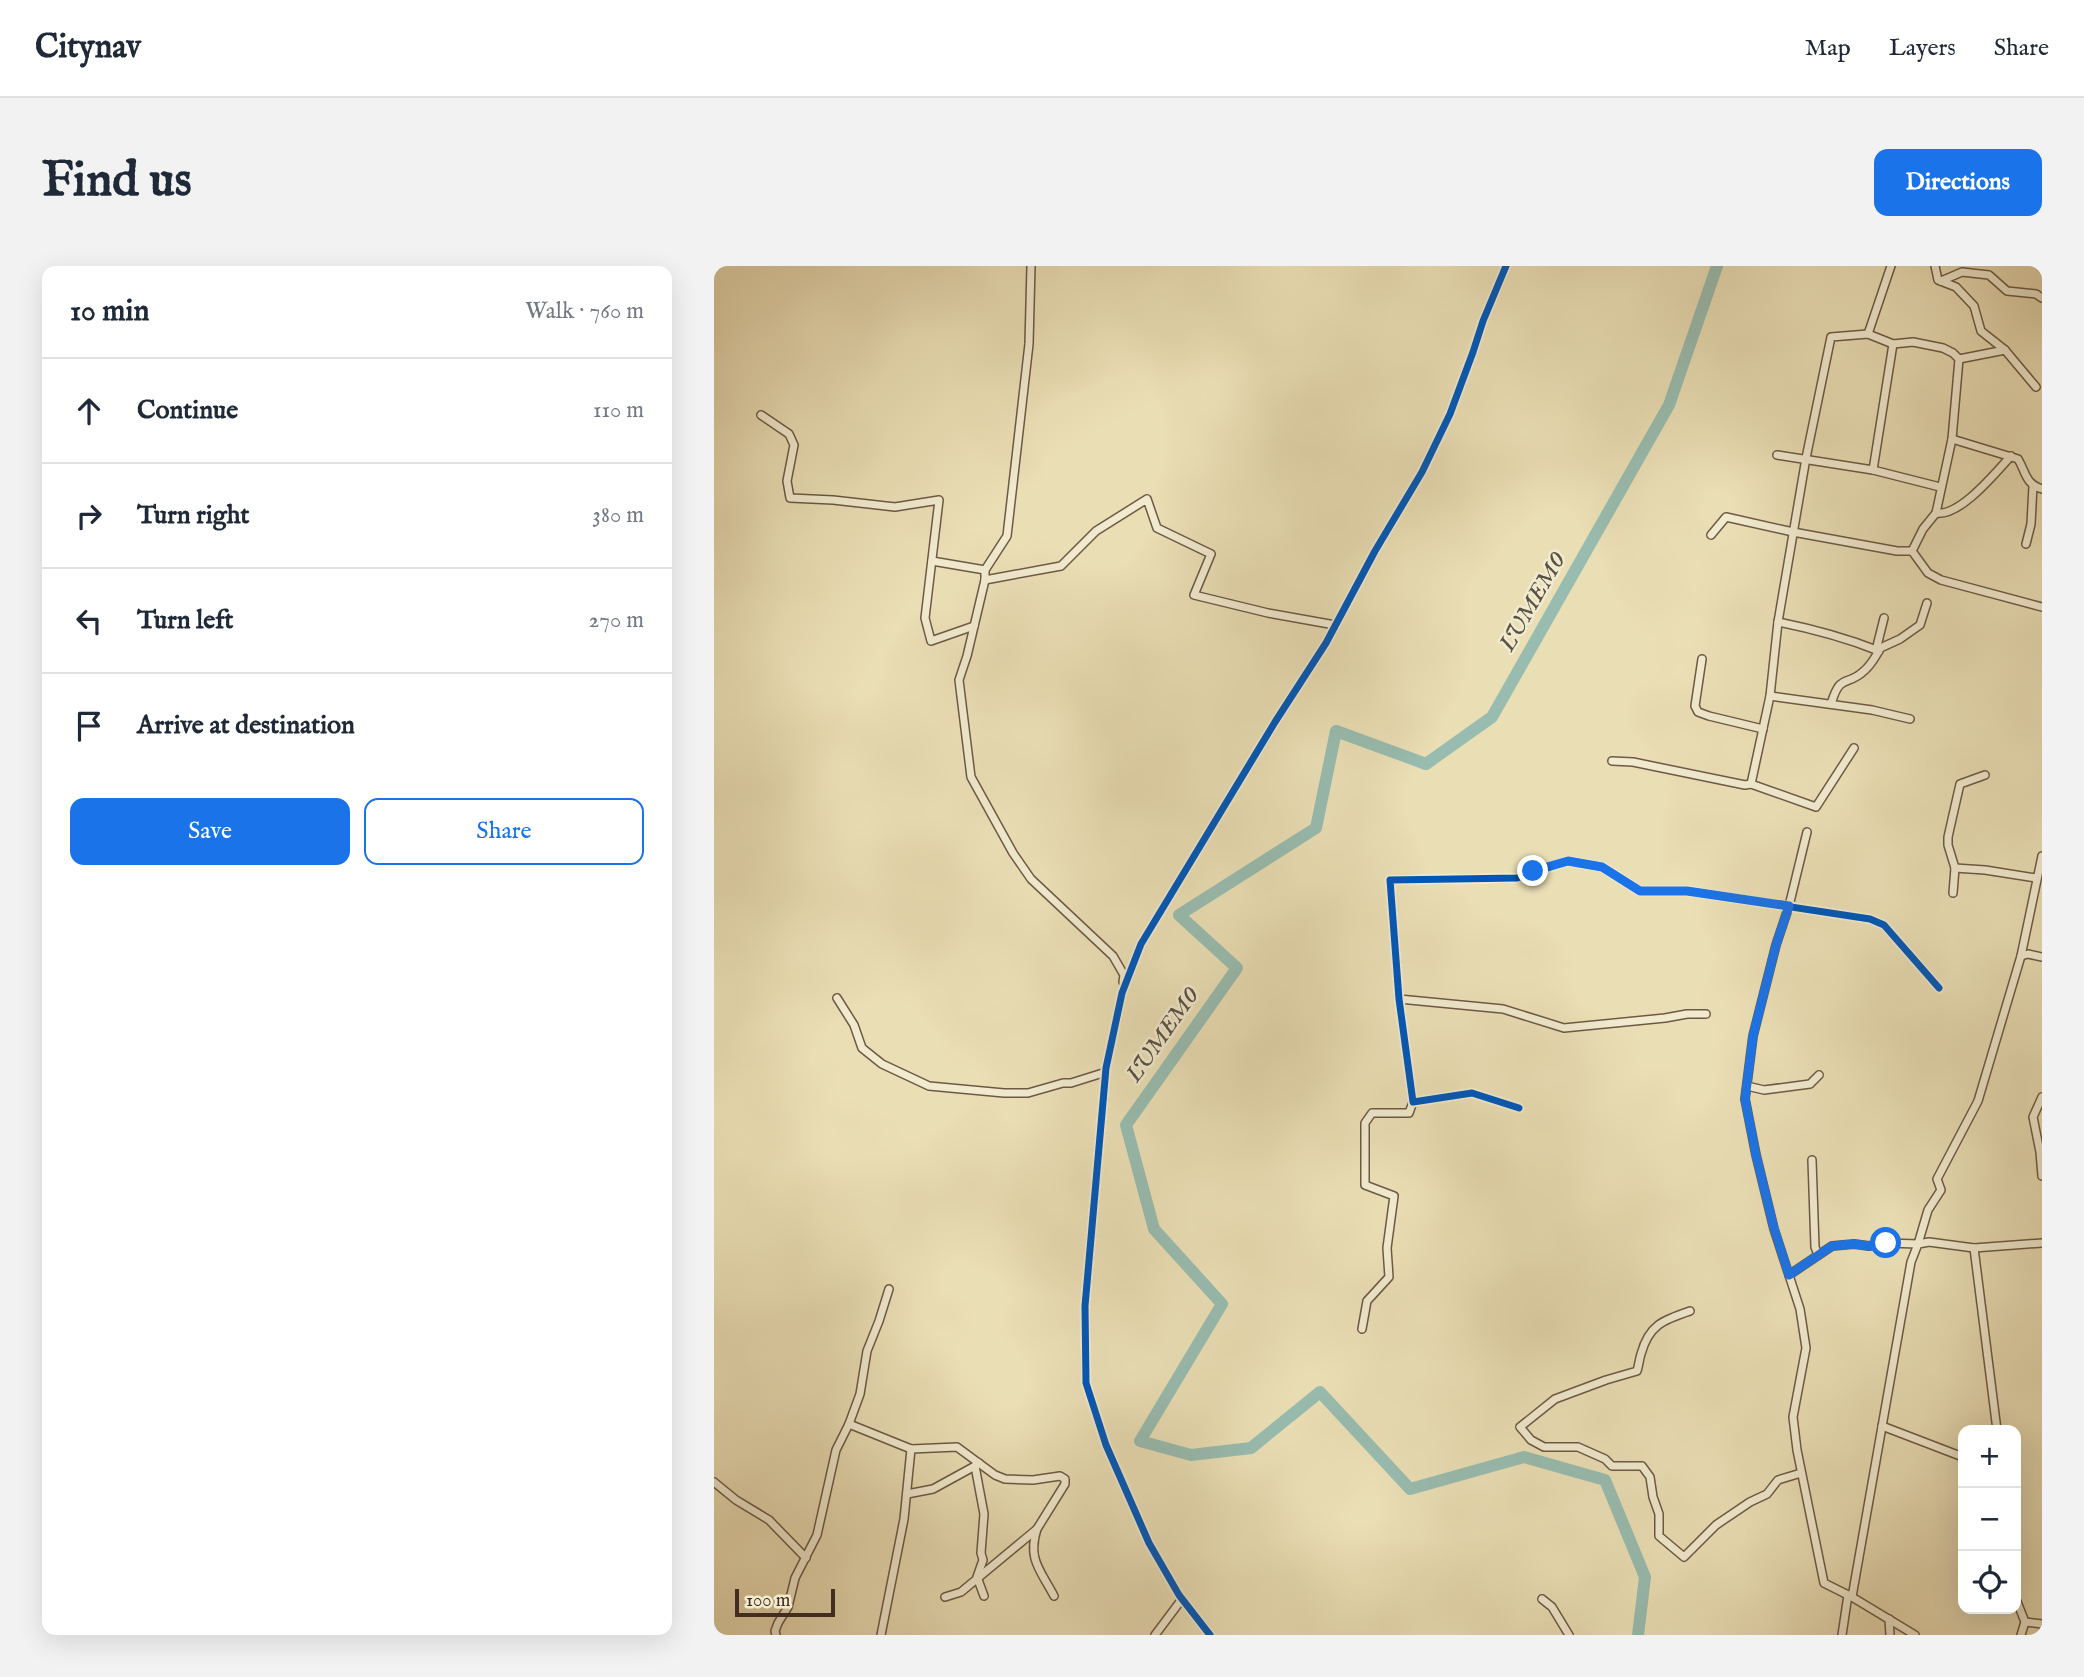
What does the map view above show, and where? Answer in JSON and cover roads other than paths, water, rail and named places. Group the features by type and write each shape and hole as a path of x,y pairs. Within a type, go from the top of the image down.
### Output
{"street":[{"path":"1031,266 1029,344 1007,536 985,570 985,580 959,680 971,777 1013,853 1031,879 1113,956 1124,975 1106,1072 1085,1306 1086,1383 1106,1444 1146,1537 1182,1599 1210,1635"},
{"path":"1122,993 1141,944 1335,625 1422,472 1450,414 1506,266"},
{"path":"1868,334 1891,266"},
{"path":"1935,266 1938,280 1956,287 1973,306 1981,331 2005,350 2036,387"},
{"path":"1941,281 1962,272 1989,275 2007,291 2036,294 2042,298"},
{"path":"1751,785 1770,696 1778,622 1806,458 1831,337 1868,334 1893,344 1913,342 1943,348 1954,353 1959,359 1952,439 1936,513 1923,529 1912,551"},
{"path":"1872,470 1893,344"},
{"path":"1959,359 2005,350"},
{"path":"761,415 789,434 794,444 787,481 790,498 895,507 939,500 925,618 931,641 974,626"},
{"path":"1952,439 2018,459 2025,477 2033,486 2042,489"},
{"path":"1777,454 1872,470 1940,487"},
{"path":"1936,513 1943,514 1962,504 2011,456"},
{"path":"2025,544 2031,524 2033,486"},
{"path":"985,580 1061,566 1096,531 1147,499 1157,528 1211,554 1194,595 1268,613 1335,625"},
{"path":"1711,536 1726,517 1793,532 1897,551 1912,551"},
{"path":"1912,551 1928,573 1941,580 2042,607"},
{"path":"932,561 985,570"},
{"path":"1778,622 1847,638 1876,650 1900,639 1920,625 1927,603"},
{"path":"1831,704 1835,689 1840,683 1864,671 1879,651 1876,650 1884,618"},
{"path":"1702,659 1695,706 1698,712 1763,729"},
{"path":"1770,696 1872,710 1910,719"},
{"path":"1612,761 1633,762 1751,785 1816,807 1854,748"},
{"path":"1954,892 1955,869 1948,837 1960,785 1985,775"},
{"path":"1807,832 1753,1036 1745,1099 1774,1228 1800,1309 1806,1348 1793,1417 1801,1473 1824,1583 1915,1635"},
{"path":"1842,1635 1911,1262 1928,1210 1941,1190 1937,1179 1978,1101 2021,956 2042,856"},
{"path":"1362,1329 1367,1301 1389,1277 1387,1248 1394,1196 1365,1185 1365,1123 1371,1113 1409,1113 1413,1102 1399,999 1390,880 1517,878 1568,861 1602,867 1640,891 1687,891 1870,919 1884,925 1939,988"},
{"path":"1955,869 1985,870 2036,878"},
{"path":"2021,956 2028,954 2042,957"},
{"path":"837,998 853,1025 862,1048 882,1064 929,1086 1028,1093 1106,1072"},
{"path":"1399,999 1503,1009 1564,1028 1706,1014"},
{"path":"1747,1086 1765,1090 1810,1084 1819,1075"},
{"path":"1413,1102 1472,1093 1519,1108"},
{"path":"2042,1097 2033,1117 2042,1177"},
{"path":"1812,1160 1815,1247 1818,1255"},
{"path":"1789,1275 1832,1246 1928,1242 1974,1248 2042,1243"},
{"path":"1974,1248 1996,1425"},
{"path":"776,1635 778,1623 788,1607 795,1578 817,1535 836,1450 860,1394 867,1351 889,1289"},
{"path":"1690,1311 1667,1318 1651,1330 1644,1344 1637,1371 1555,1399 1520,1427 1531,1440 1544,1447 1578,1447 1605,1459 1612,1466 1642,1466 1650,1477 1659,1514 1659,1536 1684,1557 1716,1525 1767,1494 1778,1480 1801,1473"},
{"path":"849,1424 911,1449 957,1447 977,1464 1005,1479 1064,1478 1065,1484 1037,1529 1032,1550 1054,1596"},
{"path":"1882,1426 1958,1455"},
{"path":"881,1635 907,1494 911,1449"},
{"path":"907,1494 933,1489 977,1464"},
{"path":"977,1464 984,1514 981,1553 983,1560 977,1577 984,1597"},
{"path":"714,1482 736,1500 769,1520 806,1558"},
{"path":"945,1597 961,1592 1037,1529"},
{"path":"1155,1635 1182,1599"},
{"path":"1542,1599 1552,1607 1569,1635"},
{"path":"2021,1612 2025,1622 2021,1635"},
{"path":"1889,1619 1890,1635"},
{"path":"2025,1622 2042,1625"}],"waterway":[{"name":"LUMEMO","path":"1638,1635 1645,1577 1605,1480 1524,1457 1410,1489 1320,1392 1251,1448 1191,1455 1140,1441 1222,1304 1154,1229 1126,1125 1237,968 1179,915 1316,828 1336,731 1426,764 1492,717 1669,405 1717,266"}]}
